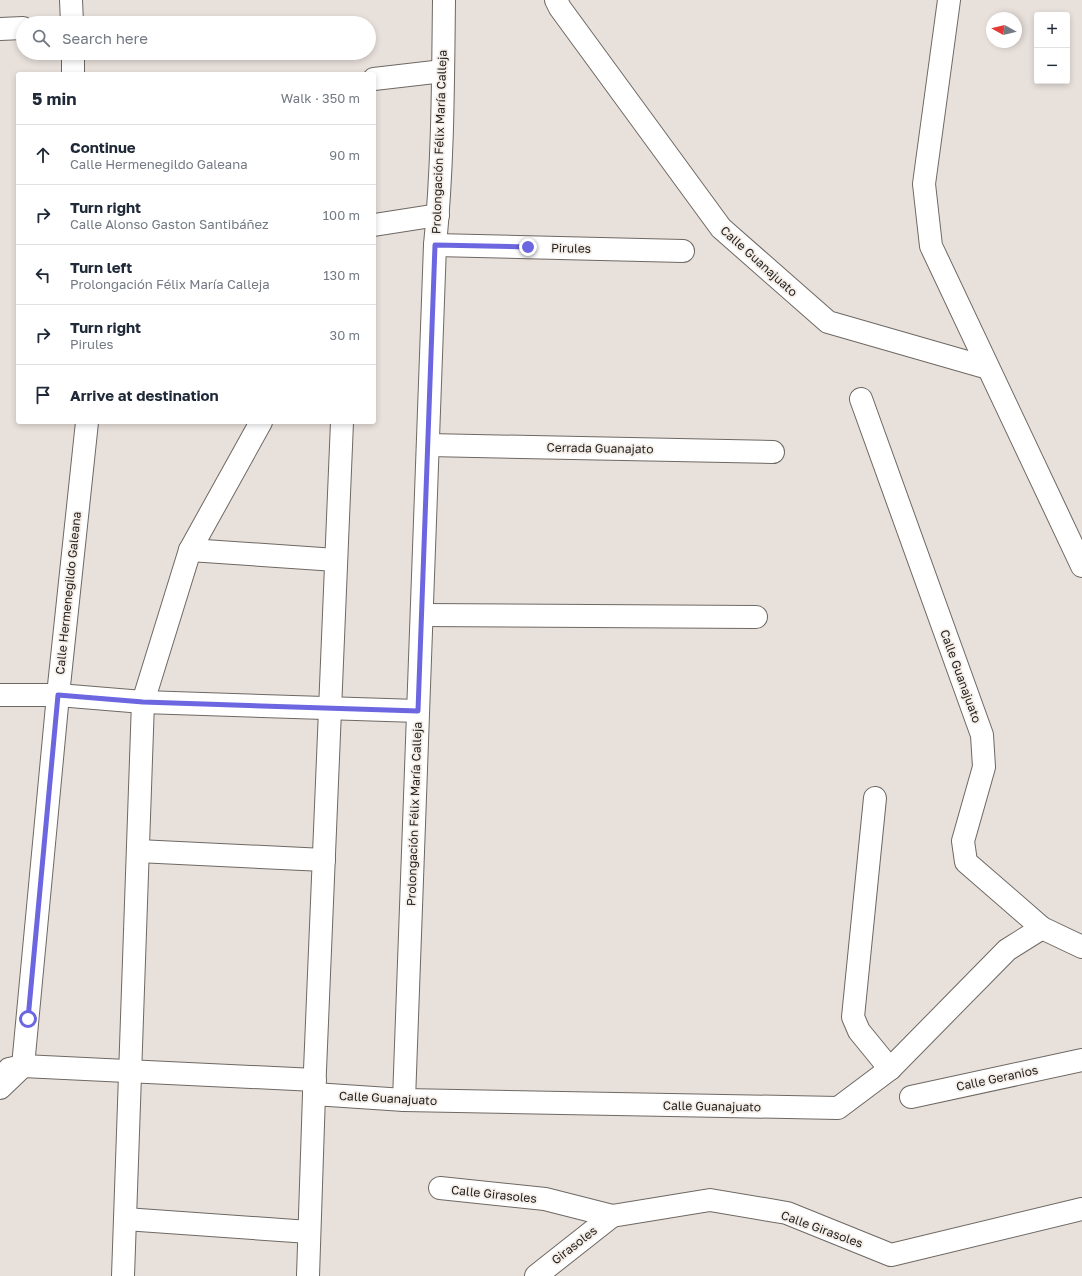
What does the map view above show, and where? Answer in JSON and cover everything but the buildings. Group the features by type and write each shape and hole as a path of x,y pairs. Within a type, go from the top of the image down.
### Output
{"street":[{"path":"71,0 72,16"},
{"name":"Prolongación Félix María Calleja","path":"404,1100 435,245 438,215 444,0"},
{"name":"Calle Guanajuato","path":"556,0 560,8 721,228 828,322 988,368"},
{"path":"949,0 924,184 931,246 1082,566"},
{"path":"0,29 16,28"},
{"path":"73,60 73,72"},
{"path":"376,79 443,70"},
{"path":"376,225 438,215"},
{"name":"Pirules","path":"435,245 683,250"},
{"name":"Calle Guanajuato","path":"861,399 982,735 984,767 963,841 966,862 1042,928 1082,948"},
{"name":"Calle Hermenegildo Galeana","path":"23,1066 58,695 87,424"},
{"path":"123,1276 143,702 190,550 260,424"},
{"path":"308,1276 314,1087 342,424"},
{"name":"Cerrada Guanajato","path":"428,445 773,452"},
{"path":"190,550 336,560"},
{"path":"422,615 756,617"},
{"path":"0,695 58,695 143,702 418,711"},
{"path":"875,798 853,1017 859,1031 890,1069"},
{"path":"138,851 324,860"},
{"name":"Calle Guanajuato","path":"0,1071 23,1066 130,1070 314,1087 404,1100 838,1108 890,1069 1007,950 1042,928"},
{"name":"Calle Geranios","path":"911,1097 1082,1060"},
{"path":"0,1088 23,1066"},
{"name":"Calle Girasoles","path":"440,1188 545,1199 612,1216 710,1200 787,1213 891,1255 1082,1209"},
{"name":"Girasoles","path":"536,1276 612,1216"},
{"path":"125,1219 309,1232"}],"route":[{"path":"28,1019 58,695 143,702 418,711 435,245 528,247"}]}
